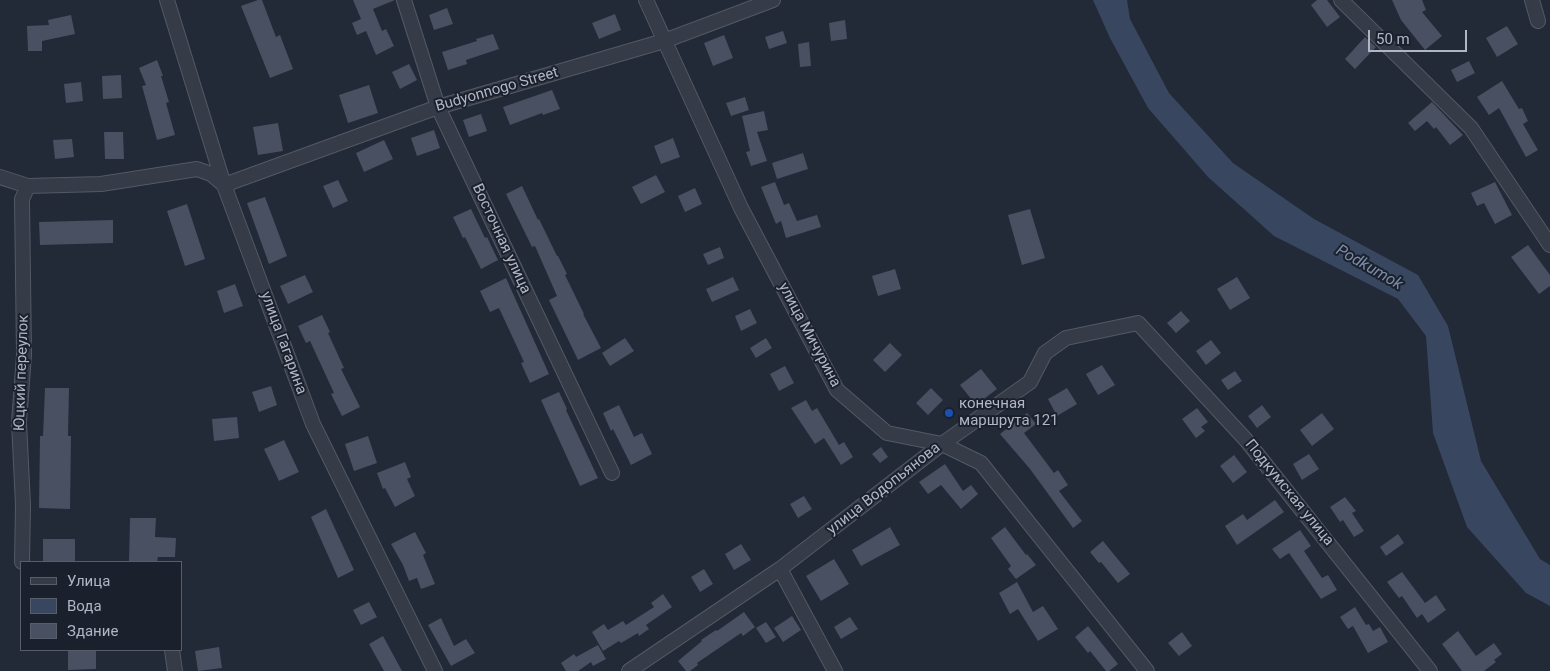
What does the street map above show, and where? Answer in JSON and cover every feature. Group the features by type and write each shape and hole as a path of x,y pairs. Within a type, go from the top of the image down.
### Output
{"street":[{"name":"улица Гагарина","path":"167,0 224,185 312,424 435,671"},
{"name":"Восточная улица","path":"404,0 438,107 612,473"},
{"name":"улица Мичурина","path":"646,0 741,208 837,390 887,434 942,444 981,463 1147,671"},
{"name":"Budyonnogo Street","path":"224,185 438,107 664,41 773,0"},
{"path":"1341,0 1470,128 1550,246"},
{"path":"1532,0 1538,22"},
{"path":"0,177 28,186 101,184 197,168 211,174 224,185"},
{"name":"Юцкий переулок","path":"22,561 23,505 19,422 24,354 22,199 28,186"},
{"name":"улица Водопьянова","path":"629,671 780,569 942,444 1030,382 1045,353 1066,338 1138,323"},
{"name":"Подкумская улица","path":"1138,323 1246,440 1430,671"},
{"path":"780,569 835,671"},
{"path":"172,651 176,671"}],"water":[{"name":"Podkumok","path":"1093,0 1127,0 1130,19 1169,93 1233,163 1314,219 1418,275 1448,326 1481,461 1540,559 1550,565 1550,606 1526,593 1467,527 1433,433 1426,336 1398,299 1274,236 1208,177 1148,108 1110,38"}],"building":[{"path":"262,0 276,37 280,35 293,69 270,78 241,6"},
{"path":"353,0 395,0 373,9 382,31 386,29 394,46 376,55 366,31 357,35 352,23 361,19"},
{"path":"1317,0 1327,0 1340,17 1327,27 1311,5"},
{"path":"1392,0 1422,0 1426,10 1422,12 1442,36 1425,50 1401,20"},
{"path":"447,8 453,24 434,30 429,15"},
{"path":"615,14 621,30 599,39 592,23"},
{"path":"71,15 75,34 42,41 42,51 28,51 27,26 49,25 48,20"},
{"path":"845,20 847,39 831,41 829,23"},
{"path":"1507,26 1518,44 1497,57 1486,38"},
{"path":"783,31 787,43 769,49 765,37"},
{"path":"493,34 499,49 466,60 467,64 448,70 442,52"},
{"path":"724,35 733,58 713,66 704,43"},
{"path":"1365,37 1376,47 1355,69 1345,59"},
{"path":"809,42 811,66 800,67 798,44"},
{"path":"157,60 163,76 161,76 169,102 166,103 175,135 157,140 142,86 146,85 139,68"},
{"path":"1469,61 1475,73 1457,82 1451,70"},
{"path":"409,64 417,80 400,89 392,72"},
{"path":"121,75 122,98 103,99 102,76"},
{"path":"1502,81 1519,109 1522,108 1528,121 1523,124 1538,150 1526,157 1499,108 1489,115 1477,97"},
{"path":"81,82 83,101 66,103 64,84"},
{"path":"369,85 378,113 348,123 339,95"},
{"path":"552,90 560,109 543,115 542,113 510,125 503,107"},
{"path":"745,97 749,110 731,116 726,103"},
{"path":"1432,102 1463,135 1450,145 1436,127 1434,129 1427,121 1415,131 1408,123"},
{"path":"764,111 768,130 757,132 767,161 751,166 746,152 750,151 742,116"},
{"path":"481,114 487,131 469,137 463,120"},
{"path":"278,123 283,151 258,155 253,127"},
{"path":"434,130 440,148 417,156 411,138"},
{"path":"104,132 123,132 124,159 105,159"},
{"path":"673,138 680,157 661,164 654,146"},
{"path":"72,139 74,157 55,159 53,140"},
{"path":"384,140 393,159 364,172 356,153"},
{"path":"803,153 808,169 777,179 772,163"},
{"path":"656,175 665,192 641,204 632,187"},
{"path":"338,180 348,201 333,208 323,186"},
{"path":"775,182 784,205 789,203 797,221 817,215 821,227 786,238 781,221 776,224 761,187"},
{"path":"1495,182 1512,215 1495,224 1484,203 1477,206 1471,193"},
{"path":"522,186 567,274 565,275 601,348 578,360 549,300 557,296 535,246 532,247 506,194"},
{"path":"695,188 702,204 685,212 678,196"},
{"path":"265,197 287,256 269,264 247,203"},
{"path":"187,204 205,259 185,266 167,211"},
{"path":"471,209 498,260 481,269 453,217"},
{"path":"1030,209 1045,258 1022,265 1008,215"},
{"path":"113,220 113,243 40,245 39,222"},
{"path":"1528,245 1550,275 1550,286 1539,294 1511,257"},
{"path":"720,247 724,258 708,265 703,254"},
{"path":"895,269 901,289 878,296 872,276"},
{"path":"305,275 313,292 288,304 280,286"},
{"path":"733,277 739,290 712,302 706,289"},
{"path":"1237,277 1250,298 1230,310 1217,289"},
{"path":"506,278 549,374 530,383 521,363 524,362 499,308 490,312 480,291"},
{"path":"235,284 243,306 224,313 217,291"},
{"path":"750,309 757,323 741,331 735,316"},
{"path":"1181,311 1190,321 1176,333 1167,323"},
{"path":"322,315 344,368 341,369 360,407 342,416 331,394 334,393 310,341 306,343 298,326"},
{"path":"625,338 634,351 610,366 602,353"},
{"path":"766,338 772,348 756,358 750,348"},
{"path":"1211,340 1221,353 1206,365 1196,351"},
{"path":"890,343 902,355 885,372 873,360"},
{"path":"1102,365 1115,385 1098,395 1086,374"},
{"path":"785,366 794,383 779,391 770,374"},
{"path":"981,369 997,389 976,405 960,385"},
{"path":"1235,371 1242,381 1228,390 1221,380"},
{"path":"271,386 277,405 259,412 252,392"},
{"path":"45,388 69,388 68,436 71,436 70,509 39,508 40,436 43,436"},
{"path":"931,388 943,400 928,415 916,403"},
{"path":"1067,388 1077,404 1057,416 1048,399"},
{"path":"559,392 598,478 580,486 541,400"},
{"path":"806,400 812,411 817,408 839,445 844,442 853,457 841,465 824,438 815,444 791,408"},
{"path":"619,405 634,437 642,433 652,454 631,465 603,413"},
{"path":"1262,405 1271,417 1257,428 1248,416"},
{"path":"1197,408 1208,422 1201,427 1205,431 1196,438 1182,419"},
{"path":"1027,413 1036,424 1024,433 1054,473 1058,470 1068,485 1059,491 1082,521 1073,528 1030,469 1000,434"},
{"path":"1322,413 1334,429 1312,446 1300,430"},
{"path":"237,417 239,438 214,441 212,419"},
{"path":"368,436 377,463 354,471 345,444"},
{"path":"284,440 299,472 279,481 264,449"},
{"path":"881,447 888,457 880,463 872,454"},
{"path":"1309,454 1319,469 1302,480 1293,464"},
{"path":"1234,455 1247,472 1233,483 1220,466"},
{"path":"405,462 411,477 407,479 415,496 395,507 385,488 383,489 377,473"},
{"path":"945,464 963,491 971,485 978,494 961,509 941,485 928,494 919,482"},
{"path":"804,496 812,509 798,518 790,504"},
{"path":"1345,497 1356,511 1352,513 1364,531 1354,537 1343,520 1340,522 1330,507"},
{"path":"1275,500 1284,512 1237,545 1225,526 1243,514 1247,520"},
{"path":"326,509 354,570 338,578 311,517"},
{"path":"130,518 156,518 155,537 176,538 175,557 158,557 157,561 129,561"},
{"path":"890,527 900,545 861,566 852,550"},
{"path":"1005,527 1036,565 1016,579 1008,569 1011,566 991,538"},
{"path":"1300,530 1311,546 1304,551 1322,578 1328,575 1337,590 1321,599 1289,553 1280,559 1272,549"},
{"path":"415,532 426,553 423,555 435,584 421,589 417,578 409,581 403,565 391,544"},
{"path":"1398,534 1404,543 1386,556 1380,547"},
{"path":"43,539 75,539 75,561 43,561"},
{"path":"1103,541 1130,574 1118,583 1090,552"},
{"path":"741,544 751,560 734,570 725,554"},
{"path":"834,559 849,584 821,601 806,576"},
{"path":"704,569 713,584 700,592 691,577"},
{"path":"1402,572 1425,603 1436,595 1446,610 1428,623 1422,614 1417,618 1402,596 1399,598 1387,582"},
{"path":"1017,582 1033,612 1043,606 1058,629 1038,641 1018,609 1010,614 999,593"},
{"path":"663,594 672,607 646,625 649,629 639,636 638,633 621,643 619,641 603,651 592,632 604,624 608,630 623,621 626,625 654,607 651,603"},
{"path":"369,602 377,617 361,625 353,610"},
{"path":"1355,607 1366,625 1369,624 1373,631 1380,627 1388,642 1368,653 1353,626 1348,629 1340,617"},
{"path":"744,612 755,627 743,636 741,633 697,663 698,665 690,671 686,671 678,661 701,640"},
{"path":"792,616 801,630 783,642 774,628"},
{"path":"850,617 858,629 841,639 834,627"},
{"path":"441,618 454,646 466,639 475,653 451,666 428,625"},
{"path":"766,622 776,637 766,643 756,628"},
{"path":"1088,626 1118,664 1109,671 1106,671 1090,651 1088,653 1075,637"},
{"path":"1458,631 1476,656 1494,643 1502,654 1494,660 1496,662 1484,671 1462,671 1442,644"},
{"path":"1182,632 1192,646 1179,656 1168,643"},
{"path":"383,636 402,671 384,671 369,644"},
{"path":"598,645 606,659 593,666 591,662 578,671 566,671 561,663 574,654 576,657"},
{"path":"219,647 222,668 198,671 195,651"},
{"path":"68,651 96,651 96,669 68,670"}],"place":[{"name":"конечная маршрута 121","path":"949,413"}]}
